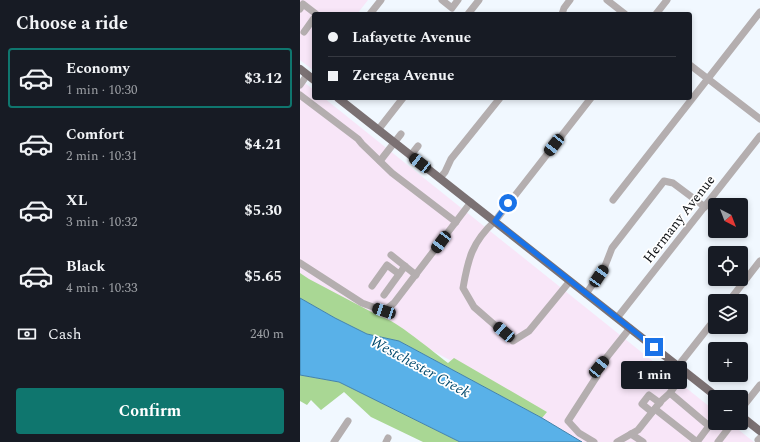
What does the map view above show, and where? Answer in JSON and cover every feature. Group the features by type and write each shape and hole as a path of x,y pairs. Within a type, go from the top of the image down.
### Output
{"main road":[{"path":"300,69 311,77"},
{"path":"340,100 708,390"},
{"path":"748,422 760,431"}],"street":[{"path":"372,12 381,0"},
{"path":"442,0 452,8 458,0"},
{"path":"470,12 479,0"},
{"path":"563,12 570,0"},
{"path":"607,0 622,12"},
{"path":"658,12 667,0"},
{"path":"300,9 303,4 313,12"},
{"path":"692,99 760,12"},
{"path":"304,32 312,21"},
{"path":"692,67 760,119"},
{"path":"300,85 311,77"},
{"path":"300,95 358,139 392,173 456,222"},
{"path":"378,130 401,100"},
{"path":"440,178 448,168 451,160 498,100"},
{"path":"570,281 529,330 513,341 474,307 463,288 468,258 484,231 495,221 589,100"},
{"path":"613,200 692,100"},
{"path":"380,161 401,134"},
{"name":"Hermany Avenue","path":"618,318 760,136"},
{"path":"411,155 418,146"},
{"path":"586,294 605,266 612,248 664,181 673,183 705,207"},
{"path":"300,263 362,303 384,311 394,303 471,202"},
{"path":"391,255 416,275"},
{"path":"734,294 760,261"},
{"path":"372,286 387,265 399,274"},
{"path":"384,295 405,266"},
{"path":"594,442 579,433 568,421 597,376 599,367 630,328"},
{"path":"678,366 708,328"},
{"path":"617,442 638,430 686,372"},
{"path":"748,400 760,385"},
{"path":"656,408 697,442 710,426 670,393"},
{"path":"334,442 348,422"},
{"path":"718,442 727,430"},
{"path":"631,434 643,442"}],"shaded area":[{"path":"300,0 368,0 359,12 312,12 312,69 300,60"},
{"path":"300,79 312,88 312,100 326,100 708,405 708,430 739,430 754,442 582,442 542,418 547,412 300,280"}],"green space":[{"path":"300,273 381,317 395,323 448,363 454,358 547,412 542,418 399,341 367,334 335,318 300,298"},
{"path":"300,375 339,382 460,442 423,442 371,417 344,392 321,410 311,400 307,405 300,401"}],"water":[{"name":"Westchester Creek","path":"300,298 367,334 399,341 542,418 582,442 460,442 339,382 300,375"}],"route":[{"path":"508,203 495,221 654,347"}]}
